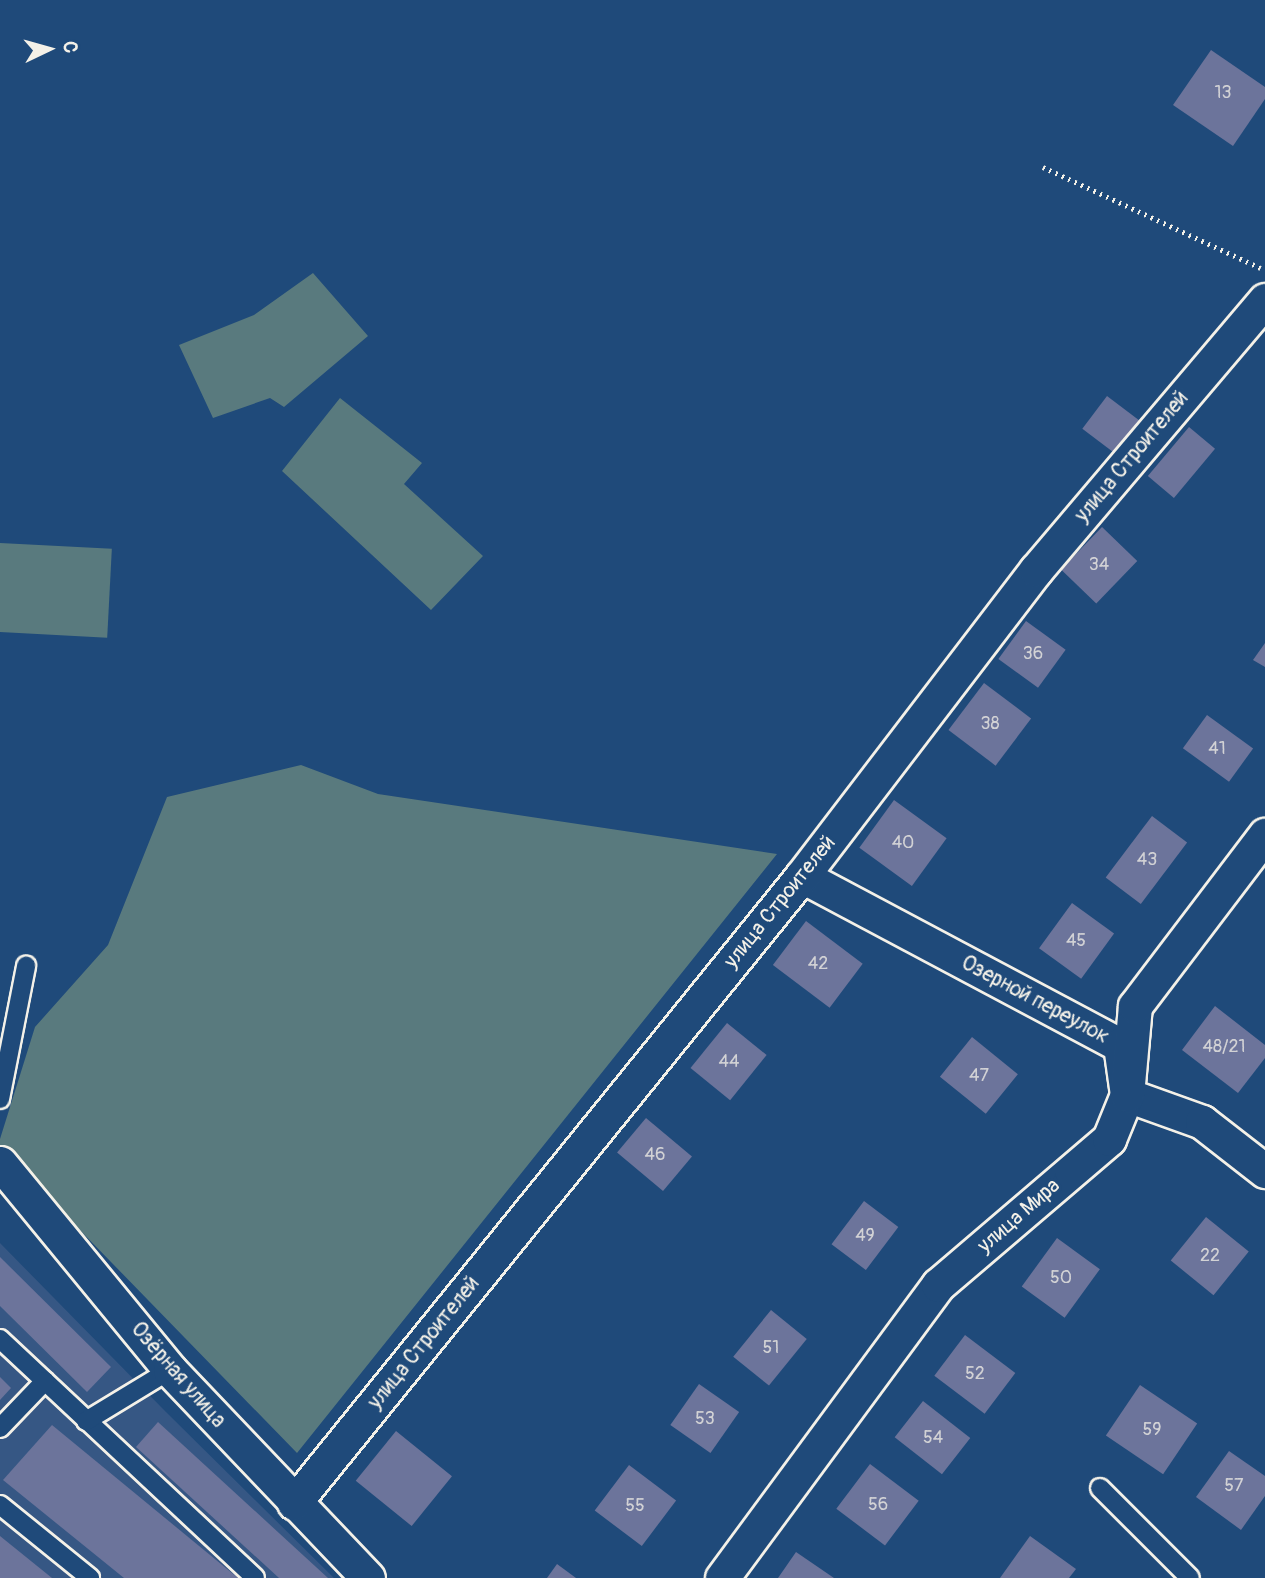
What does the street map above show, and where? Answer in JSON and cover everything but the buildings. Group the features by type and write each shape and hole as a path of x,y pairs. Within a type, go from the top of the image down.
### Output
{"street":[{"name":"улица Строителей","path":"294,1503 802,876 1036,570 1265,300"},
{"name":"улица Мира","path":"722,1578 938,1285 1108,1139 1127,1095 1135,1006 1265,835"},
{"name":"Озерной переулок","path":"802,876 1120,1045 1127,1095"},
{"path":"1127,1095 1202,1122 1265,1171"},
{"name":"Озёрная улица","path":"0,1163 170,1370 368,1578"}],"lane":[{"path":"0,1099 26,966"},
{"path":"0,1339 255,1578"},
{"path":"86,1421 170,1370"},
{"path":"0,1428 45,1381"},
{"path":"1100,1488 1190,1578"},
{"path":"0,1506 90,1578"}],"path":[{"path":"1043,167 1265,270"}],"shaded area":[{"path":"0,1243 166,1412 334,1578 0,1578"}],"green space":[{"path":"313,273 368,336 284,407 270,398 213,418 179,345 254,315"},
{"path":"340,398 422,463 404,484 483,556 431,610 282,471"},
{"path":"0,543 112,549 107,638 0,632"},
{"path":"301,765 378,794 777,854 297,1453 0,1148 0,1139 35,1027 108,945 167,797"}]}
